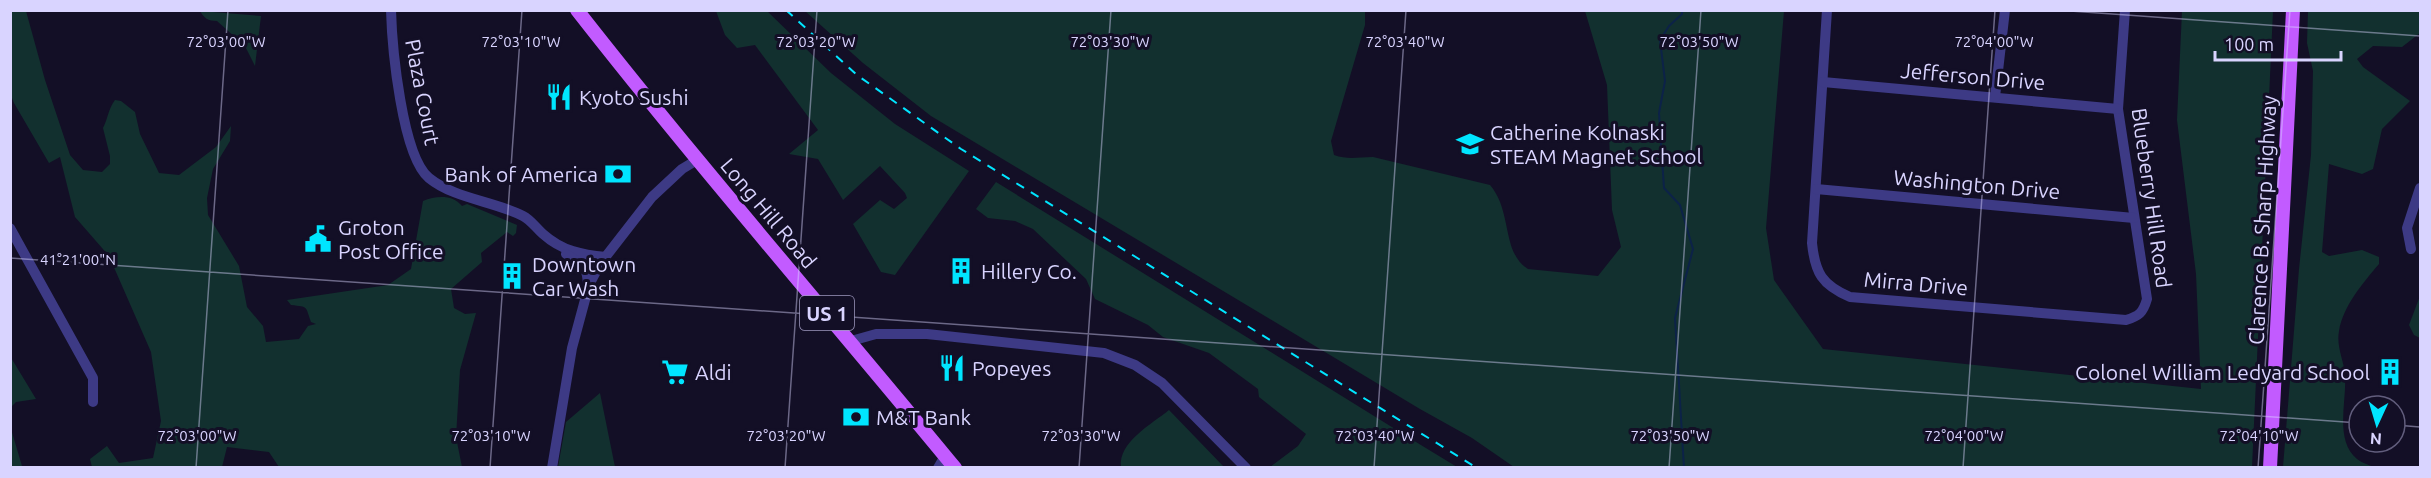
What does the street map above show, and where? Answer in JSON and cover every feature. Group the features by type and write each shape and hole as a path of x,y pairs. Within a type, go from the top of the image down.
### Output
{"main road":[{"name":"Long Hill Road","path":"577,10 697,160 851,341 941,462 955,468"},
{"name":"Clarence B. Sharp Highway","path":"2270,468 2293,10"}],"street":[{"name":"Plaza Court","path":"391,10 392,34 402,102 412,150 420,170 446,188 523,216 566,254 583,265 587,272 588,288"},
{"name":"Mirra Drive","path":"1827,10 1812,243 1814,265 1825,281 1838,292 1850,297 2126,320 2138,316"},
{"path":"1995,97 2005,10"},
{"name":"Blueberry Hill Road","path":"2125,10 2118,109 2147,299 2144,310 2138,316"},
{"name":"Jefferson Drive","path":"1823,82 2118,109"},
{"path":"552,468 572,348 588,288 600,264 652,197 682,169 697,160"},
{"path":"2411,249 2407,234 2408,221 2421,188"},
{"name":"Washington Drive","path":"1816,189 2134,218"},
{"path":"10,228 93,378 93,402"},
{"name":"Plaza Court","path":"553,243 573,252 606,257"},
{"path":"851,341 876,334 927,334 1070,347 1104,353 1135,365 1162,382 1245,468"}],"green space":[{"path":"10,11 26,11 45,80 70,155 83,170 102,172 110,164 103,128 115,100 121,101 135,112 140,134 159,173 179,175 216,147 231,126 230,141 213,169 207,198 208,215 239,266 247,307 263,326 266,342 299,339 308,326 316,324 311,322 306,308 291,305 287,300 388,285 411,269 423,201 438,197 454,199 462,206 467,204 517,225 513,236 507,232 481,253 482,262 451,289 454,308 465,314 476,313 460,370 456,437 462,467 279,467 269,452 227,447 222,467 92,467 90,459 107,446 119,463 153,458 161,421 151,352 109,256 75,217 60,157 49,163 14,103 10,93"},
{"path":"200,11 261,16 255,66 245,46 217,21 207,19"},
{"path":"716,11 767,11 831,73 895,124 969,171 895,275 881,272 853,224 880,200 894,209 907,198 905,193 880,166 843,200 818,159 789,154 818,130 755,45 737,48 725,35"},
{"path":"805,11 1365,11 1365,25 1331,141 1334,155 1349,158 1373,157 1490,185 1502,207 1514,252 1528,269 1598,276 1621,247 1612,210 1607,85 1585,11 1784,11 1766,228 1774,280 1823,349 2201,389 2196,274 2177,120 2182,11 2273,11 2252,467 1514,467 1472,438 931,116 863,63"},
{"path":"2308,11 2420,11 2420,33 2402,47 2373,46 2357,59 2363,67 2410,101 2382,129 2373,169 2362,174 2329,164 2322,252 2329,256 2362,250 2379,257 2379,264 2354,295 2341,322 2338,337 2345,375 2343,420 2347,454 2353,454 2363,463 2374,467 2283,467 2311,155 2313,71 2307,43"},
{"path":"996,182 1457,467 1270,467 1298,446 1306,434 1259,397 1258,389 1209,353 1163,337 1148,325 1095,299 1086,279 1033,229 1015,221 988,218 976,209"},
{"path":"2420,296 2420,338 2414,335 2409,325"},
{"path":"10,356 36,399 16,402 11,407"},
{"path":"600,393 615,467 558,467 566,422"},
{"path":"1169,410 1224,467 1121,467 1122,458 1130,442"},
{"path":"11,429 22,466 11,467"}],"waterway":[{"path":"1682,10 1682,14 1669,26 1660,40 1665,81 1659,113 1664,188 1680,205 1693,249 1675,318 1684,468"}],"railway":[{"path":"786,10 857,75 961,149 1477,468"}],"place":[{"name":"Kyoto Sushi","path":"559,97"},
{"name":"Catherine Kolnaski STEAM Magnet School","path":"1470,144"},
{"name":"Bank of America","path":"618,174"},
{"name":"Groton Post Office","path":"318,239"},
{"name":"Hillery Co.","path":"961,271"},
{"name":"Downtown Car Wash","path":"512,276"},
{"name":"Popeyes","path":"952,368"},
{"name":"Aldi","path":"675,372"},
{"name":"Colonel William Ledyard School","path":"2390,372"},
{"name":"M&T Bank","path":"856,417"}]}
